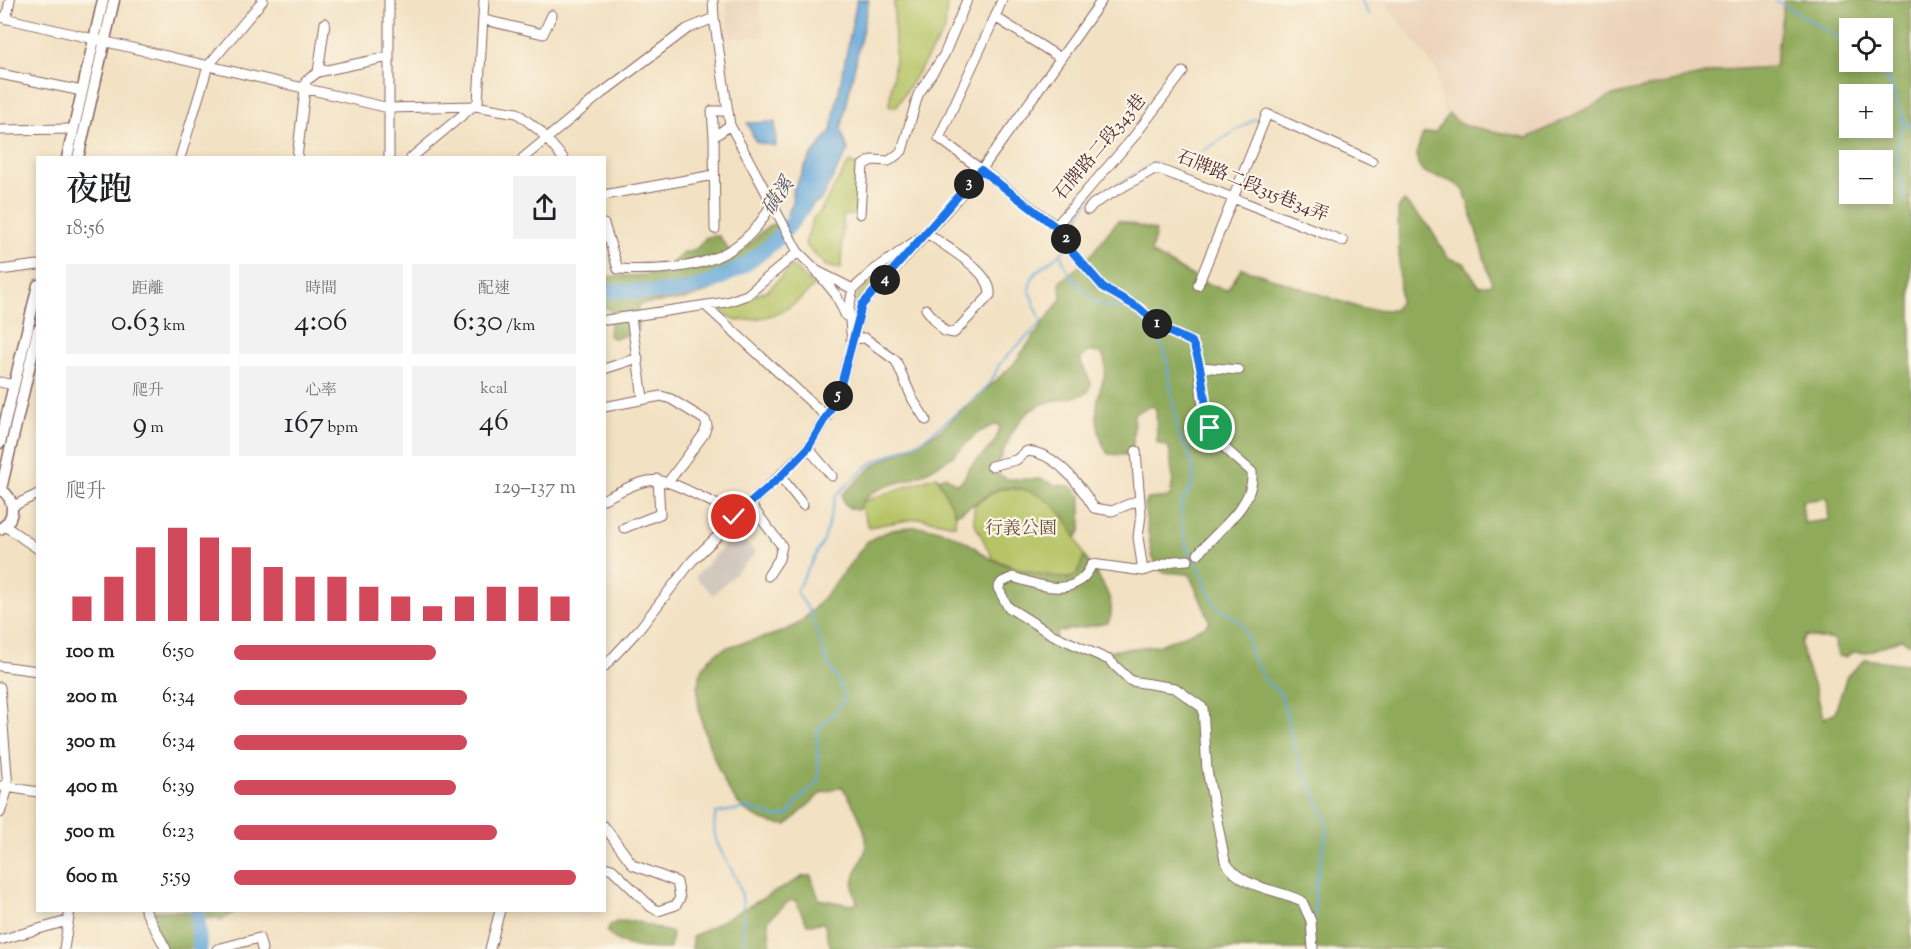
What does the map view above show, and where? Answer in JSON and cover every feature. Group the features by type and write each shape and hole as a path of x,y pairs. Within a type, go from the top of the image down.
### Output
{"main road":[{"path":"78,156 99,40 103,0"},
{"path":"67,156 82,91 114,0"},
{"path":"0,443 36,293"},
{"path":"3,527 11,517 13,506 9,496 0,489 36,338"}],"street":[{"path":"10,0 3,18 389,108 475,106 517,113 547,138 561,156"},
{"path":"181,156 208,66 263,0"},
{"path":"389,0 389,156"},
{"path":"413,156 478,102 485,20 484,0"},
{"path":"713,0 730,126 798,252 817,271 844,308 851,339"},
{"path":"860,214 863,165 872,160 889,161 902,152 918,95 944,55 967,0"},
{"path":"1002,0 995,17 1059,57"},
{"path":"606,665 641,627 692,561 734,517 780,477 808,448 827,417 840,387 851,339 862,305 981,170 1100,1"},
{"path":"485,20 543,34 552,15"},
{"name":"石牌路二段343巷","path":"995,17 939,138 1056,226 1132,139 1183,72"},
{"path":"525,156 602,93 687,29 714,18"},
{"path":"318,72 325,23"},
{"path":"297,156 303,88 306,81 318,72 388,57"},
{"path":"0,74 82,91"},
{"path":"715,229 712,111 727,111"},
{"path":"1198,285 1267,114 1372,161"},
{"path":"714,137 730,126"},
{"path":"0,130 73,129"},
{"name":"石牌路二段315巷34弄","path":"1088,210 1093,204 1156,168 1343,241"},
{"path":"606,195 714,175"},
{"path":"606,230 618,269 662,271 700,264 739,244 761,224 774,208"},
{"path":"1056,226 1065,234 1069,248 1104,288 1139,308 1163,329 1192,342 1200,367 1203,403 1210,428 1220,443 1252,472 1253,482 1250,493 1223,530 1198,554"},
{"path":"851,339 849,308 853,289 874,270 927,233"},
{"path":"926,309 944,331 954,333 990,295 991,288 984,275 927,233"},
{"path":"606,320 707,307 747,295 798,252"},
{"path":"0,265 36,264"},
{"path":"0,270 36,264"},
{"path":"817,271 853,289"},
{"path":"707,307 827,417"},
{"path":"631,317 643,398"},
{"path":"851,339 865,338 896,361 913,400 927,420"},
{"path":"606,368 638,358"},
{"path":"1200,367 1239,370"},
{"path":"0,382 13,385"},
{"path":"606,407 661,396 671,399 705,420 707,425 704,434 669,481"},
{"path":"808,448 832,476"},
{"path":"991,466 1016,460 1027,451 1040,452 1070,475 1094,508 1112,511 1139,500"},
{"path":"1136,451 1141,521 1138,537 1143,571"},
{"path":"780,477 803,505"},
{"path":"624,528 660,514 658,479"},
{"path":"606,498 638,482 658,479 669,481 726,509 734,517"},
{"path":"13,506 36,495"},
{"path":"750,504 782,546 779,559 768,576"},
{"path":"3,527 36,548"},
{"path":"1188,560 1174,561 1143,571 1092,564 1080,582 1068,589 1047,587 1013,577 1002,582 998,588 1008,607 1051,634 1109,660 1131,681 1175,688 1203,708 1207,770 1225,861 1233,874 1245,882 1302,901 1311,921 1313,949"},
{"path":"0,666 36,671"},
{"path":"0,687 4,787 0,813"},
{"path":"4,787 36,792"},
{"path":"606,829 633,865 677,882 680,898 676,905 658,911 612,869 606,868"},
{"path":"64,949 69,912"},
{"path":"146,912 166,949"},
{"path":"490,949 499,912"},
{"path":"0,940 67,921"},
{"path":"218,949 259,938 262,949"}],"shaded area":[{"path":"726,0 758,0 765,37 730,38"},
{"path":"1383,0 1784,0 1775,67 1722,70 1612,96 1528,138 1462,125 1442,110 1436,70"},
{"path":"736,533 756,553 713,595 695,577"}],"green space":[{"path":"894,0 947,0 945,30 896,107 889,106 895,59"},
{"path":"1784,0 1911,0 1911,644 1901,639 1866,653 1853,652 1845,657 1838,656 1834,640 1806,636 1801,643 1823,719 1835,712 1847,676 1866,659 1907,664 1911,662 1911,949 831,949 824,923 807,924 795,900 789,901 768,920 771,949 692,949 692,937 804,876 811,876 819,899 851,905 858,903 854,893 854,877 866,848 866,839 857,812 842,787 821,793 787,825 764,821 745,810 725,784 707,739 698,702 698,684 703,668 713,655 731,646 781,632 804,619 867,542 892,530 905,527 931,528 956,536 1000,563 1029,572 1068,579 1077,574 1084,556 1105,588 1111,606 1111,615 1108,623 1057,632 1055,647 1074,655 1160,645 1204,627 1210,621 1189,574 1162,572 1152,556 1144,504 1148,499 1170,497 1173,480 1169,447 1157,443 1156,409 1152,406 1134,413 1133,447 1126,455 1108,454 1101,440 1097,415 1098,398 1105,368 1102,354 1089,352 1084,354 1080,360 1091,383 1088,392 1044,403 1030,411 1011,435 994,472 1007,479 1041,479 1055,485 1071,486 1081,496 1081,530 1076,538 1071,527 1056,508 1047,500 1025,490 1013,488 996,490 956,514 938,479 946,476 956,484 962,481 971,466 989,450 995,441 1000,428 997,424 976,434 953,456 937,466 869,495 858,510 847,506 842,495 873,466 938,432 1013,365 1061,299 1060,281 1086,261 1118,220 1156,231 1151,253 1207,284 1227,290 1242,268 1363,309 1394,310 1400,302 1398,209 1404,201 1428,225 1448,258 1464,263 1479,286 1492,284 1464,190 1456,184 1428,174 1417,162 1423,134 1436,132 1448,114 1462,125 1528,138 1612,96 1722,70 1775,67","holes":["1827,498 1829,520 1804,523 1802,501"]},
{"path":"849,162 859,166 856,215 843,215 841,269 826,266 805,244 813,218 820,212"},
{"path":"774,224 779,227 784,239 762,259 734,278 690,298 638,305 638,330 615,339 609,336 611,310 606,308 606,277 648,275 669,266 683,253 696,249 704,239 709,237 719,236 731,253 740,253 768,226"},
{"path":"792,266 814,286 787,309 770,316 736,321 722,310 768,290"},
{"path":"886,269 889,271 854,312 858,294"},
{"path":"937,476 956,514 955,525 921,518 869,527 859,503"},
{"name":"行義公園","path":"999,489 1028,490 1039,494 1056,507 1075,536 1084,556 1077,574 1071,577 1049,577 993,559 974,522 974,505"},
{"path":"146,912 234,912 221,920 217,917 201,919 194,949 165,949"},
{"path":"619,921 638,922 672,933 670,949 643,948 620,942 607,932 610,925"}],"water":[{"path":"857,0 869,0 841,130 848,150 820,201 813,204 795,229 787,214 793,203 792,192 809,159 831,131"},
{"path":"775,122 776,146 756,142 747,123"}],"waterway":[{"path":"1361,0 1370,16"},
{"path":"1776,0 1839,38"},
{"path":"1880,72 1890,84 1901,113 1911,127"},
{"path":"1203,151 1255,119"},
{"path":"1902,119 1897,155 1905,202"},
{"path":"1093,199 1156,162"},
{"path":"1071,240 1083,208 1089,202"},
{"name":"磺溪","path":"606,292 665,292 706,284 725,276 743,266 776,239 803,207"},
{"path":"747,949 741,892 718,845 714,825 716,813 747,808 776,817 789,815 797,802 819,781 817,731 841,705 844,698 839,682 829,666 808,609 796,591 824,540 836,495 870,464 921,441 980,395 992,380 1000,363 1042,322 1032,298 1030,283 1038,271 1067,247"},
{"path":"1061,254 1072,278 1092,299 1107,307 1132,308 1149,327 1165,351 1178,434 1188,451 1194,473 1192,485 1181,505 1182,531 1189,553 1203,574 1207,590 1219,609 1242,623 1254,661 1266,681 1281,694 1296,753 1328,825 1315,887 1315,916"},
{"name":"磺溪","path":"197,912 200,949"}],"route":[{"path":"734,517 780,477 808,448 838,396 848,361 851,339 862,305 981,170 1065,234 1069,248 1104,288 1139,308 1163,329 1192,342 1200,367 1203,403 1210,428"}]}
